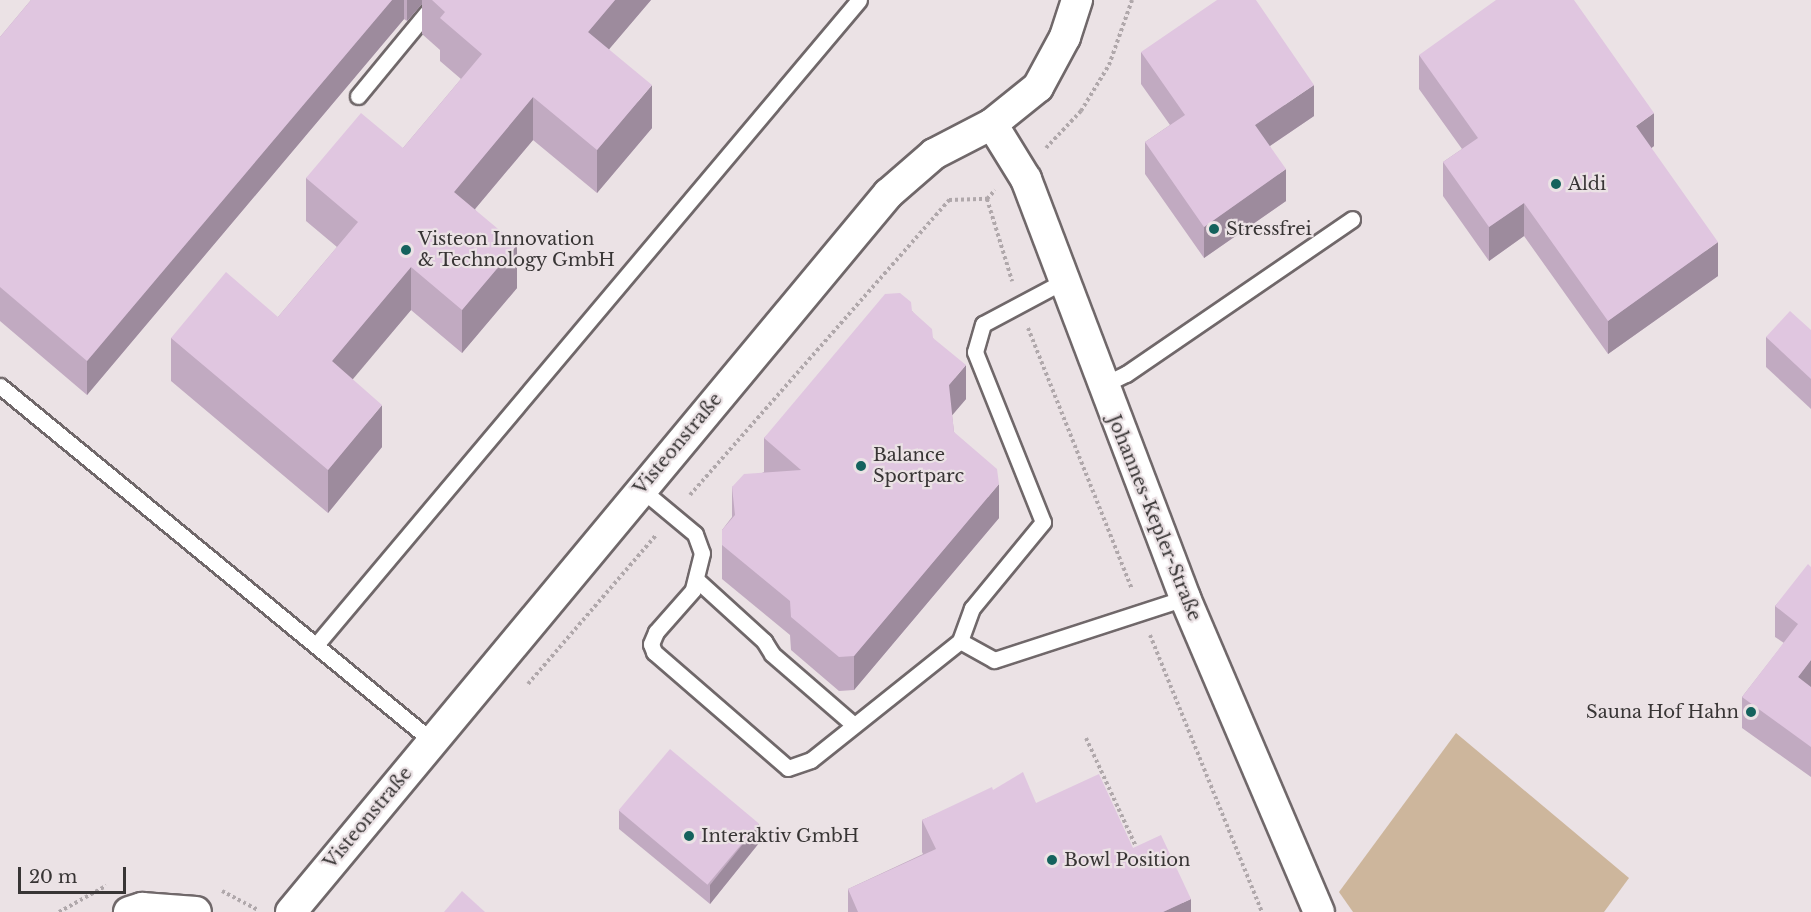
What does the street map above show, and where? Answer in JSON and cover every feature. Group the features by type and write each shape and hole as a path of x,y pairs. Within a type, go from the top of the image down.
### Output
{"street":[{"name":"Visteonstraße","path":"291,912 888,194 934,154 992,124 1038,87 1065,37 1077,0"},
{"name":"Johannes-Kepler-Straße","path":"992,124 1026,179 1101,386 1185,598 1319,912"},
{"path":"129,912 142,908 196,912"}],"lane":[{"path":"357,96 437,0"},
{"path":"316,645 859,0"},
{"path":"1101,386 1126,374 1352,219"},
{"path":"641,489 701,542 698,580 693,590 656,632 651,644 654,652 788,768 811,760 960,641 972,608 1043,522 975,352 983,324 1062,282"},
{"path":"0,386 432,741"},
{"path":"698,580 764,641 772,654 854,725"},
{"path":"960,641 994,660 1140,610 1185,598"}],"path":[{"path":"1043,152 1082,111 1109,65 1132,0"},
{"path":"987,199 1019,306 1262,912"},
{"path":"1086,738 1141,858"}],"shaded area":[{"path":"1456,733 1629,878 1604,912 1353,912 1339,892"}],"building":[{"path":"31,0 392,0 87,361 0,287 0,37"},
{"name":"Visteon Innovation & Technology GmbH","path":"432,0 615,0 588,32 652,85 597,150 533,97 454,192 517,245 462,310 411,267 332,361 382,405 328,470 171,338 226,272 278,317 358,222 306,178 361,113 403,148 482,54 440,18 445,12"},
{"path":"1217,0 1256,0 1314,85 1255,125 1286,169 1204,227 1145,142 1185,115 1141,52"},
{"name":"Aldi","path":"1496,0 1574,0 1654,113 1636,126 1718,242 1608,321 1524,203 1489,227 1443,162 1478,138 1419,55"},
{"path":"900,293 911,302 912,311 932,329 933,338 966,365 949,385 954,432 997,469 999,484 854,656 839,657 791,617 790,601 722,545 722,530 735,515 732,487 744,474 801,470 764,438 885,294"},
{"path":"1790,311 1811,330 1811,379 1766,337"},
{"path":"1808,564 1811,567 1811,660 1798,677 1811,687 1811,747 1742,697 1798,624 1775,606"},
{"name":"Interaktiv GmbH","path":"670,749 759,824 707,885 619,810"},
{"path":"1023,772 1036,803 1099,774 1133,848 1161,835 1191,899 1163,912 858,912 848,889 936,849 922,820 992,787 993,790"},
{"path":"462,891 485,912 444,912"}],"place":[{"name":"Aldi","path":"1556,184"},
{"name":"Stressfrei","path":"1214,229"},
{"name":"Visteon Innovation & Technology GmbH","path":"406,250"},
{"name":"Balance Sportparc","path":"861,466"},
{"name":"Sauna Hof Hahn","path":"1751,712"},
{"name":"Interaktiv GmbH","path":"689,836"},
{"name":"Bowl Position","path":"1052,860"}]}
